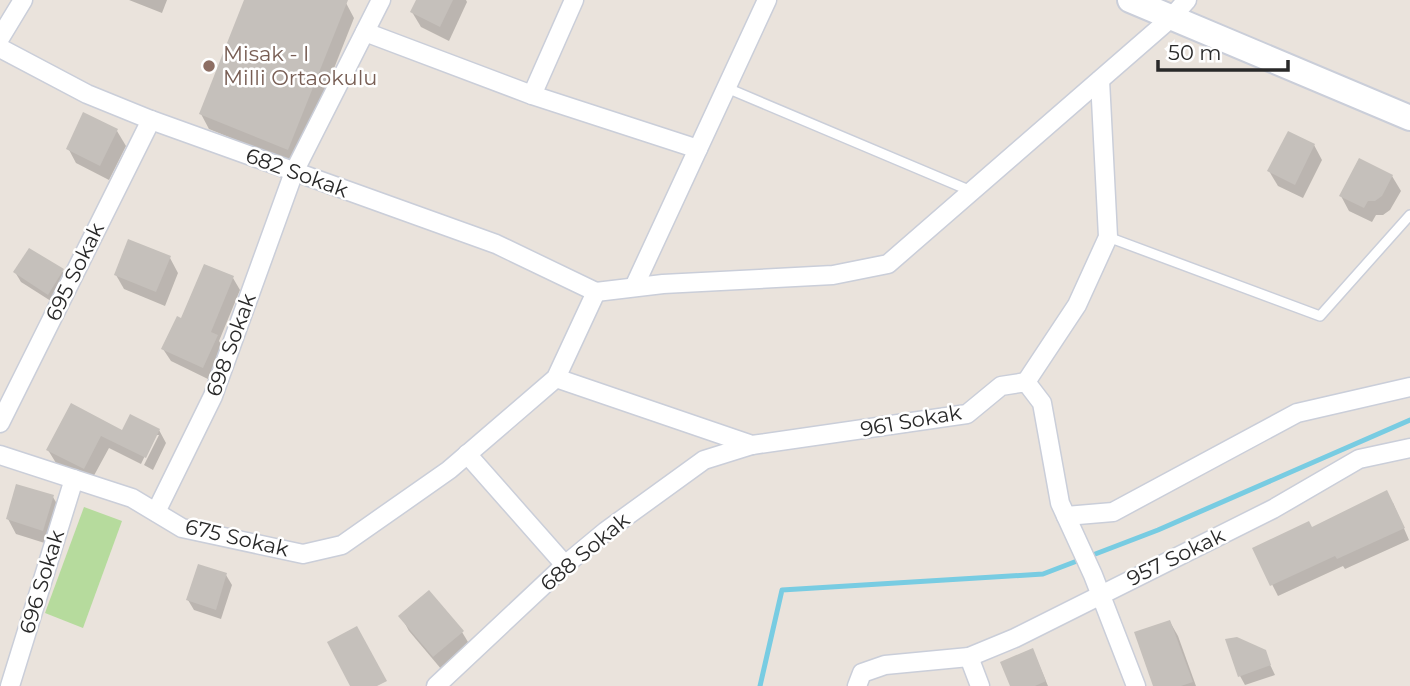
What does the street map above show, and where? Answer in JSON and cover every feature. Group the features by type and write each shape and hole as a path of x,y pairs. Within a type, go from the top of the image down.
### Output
{"street":[{"path":"0,38 23,0"},
{"name":"698 Sokak","path":"156,512 213,396 294,172 381,0"},
{"path":"532,95 574,0"},
{"path":"634,288 767,0"},
{"path":"1130,0 1179,9 1410,118"},
{"path":"556,378 596,292 833,275 888,264 1179,9"},
{"path":"365,32 532,95 698,149"},
{"name":"682 Sokak","path":"0,48 87,94 151,120 496,244 596,292"},
{"path":"1100,80 1108,237 1077,305 1026,382 1042,403 1060,503 1093,575 1136,686"},
{"name":"695 Sokak","path":"0,423 151,120"},
{"name":"675 Sokak","path":"0,454 132,498 182,528 303,554 342,545 449,470 556,378"},
{"name":"961 Sokak","path":"556,378 752,445 967,414 1001,386 1026,382"},
{"path":"1068,522 1113,512 1297,413 1410,387"},
{"name":"688 Sokak","path":"436,686 565,565 606,531 704,460 752,445"},
{"name":"957 Sokak","path":"857,686 862,673 885,665 969,657 1015,638 1273,509 1359,458 1410,448"},
{"path":"467,454 565,565"},
{"name":"696 Sokak","path":"10,686 74,479"},
{"path":"969,657 980,686"}],"lane":[{"path":"727,88 971,191"},
{"path":"1108,237 1320,316 1410,215"}],"green space":[{"path":"84,507 122,521 83,628 45,613"}],"building":[{"path":"244,0 348,0 288,150 199,114"},
{"path":"416,0 453,0 440,27 410,12"},
{"path":"83,112 118,129 100,166 66,149"},
{"path":"1288,131 1315,144 1295,185 1267,171"},
{"path":"1359,158 1393,175 1382,196 1375,201 1368,201 1364,208 1339,196"},
{"path":"128,239 171,256 156,292 114,275"},
{"path":"29,248 64,269 48,295 13,272"},
{"path":"204,264 234,276 211,332 218,335 203,368 161,349 177,316 181,318"},
{"path":"71,403 122,430 130,414 160,429 146,458 101,436 84,469 46,450"},
{"path":"16,484 54,495 43,531 6,519"},
{"path":"1387,490 1405,528 1270,586 1252,548 1309,521 1312,527"},
{"path":"198,564 227,573 216,610 186,600"},
{"path":"429,590 464,631 433,657 398,616"},
{"path":"1170,620 1193,682 1181,686 1153,686 1134,632"},
{"path":"357,626 387,681 377,686 350,686 327,642"},
{"path":"1237,637 1266,650 1271,665 1238,677 1225,639"},
{"path":"1033,648 1046,681 1035,686 1010,686 1000,662"}],"waterway":[{"path":"760,686 782,590 1043,574 1158,530 1410,420"}],"place":[{"name":"Misak - I Milli Ortaokulu","path":"209,66"}]}
